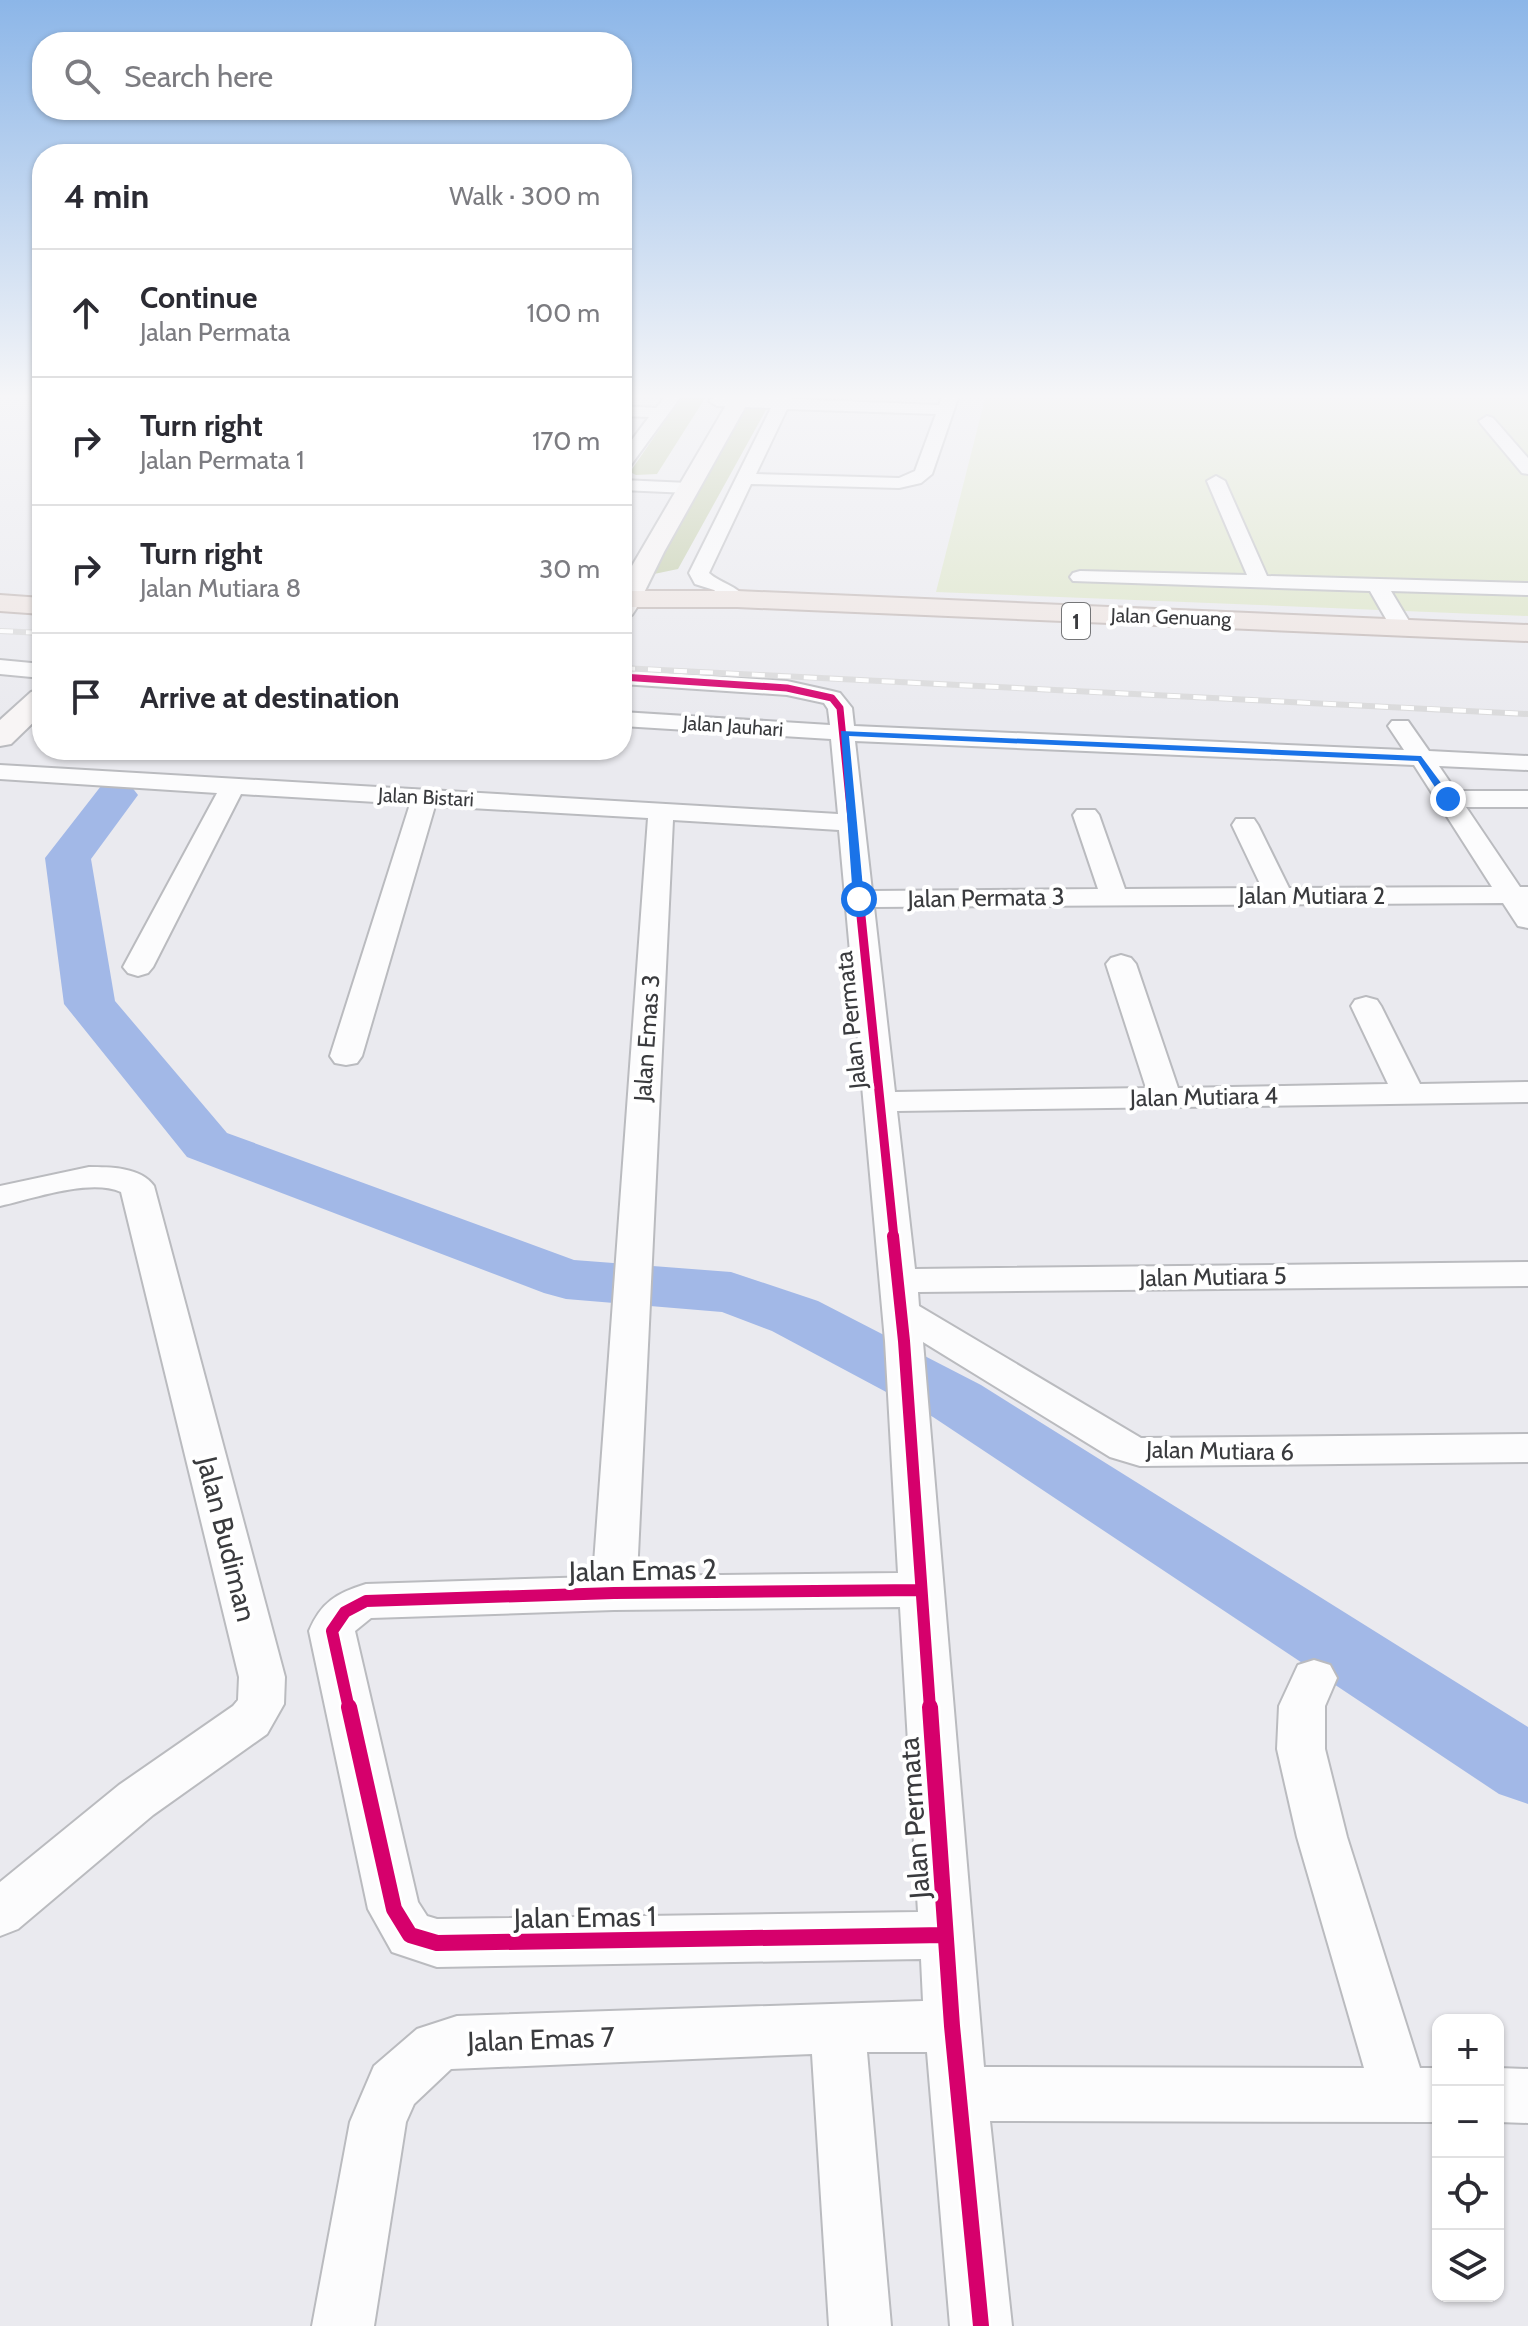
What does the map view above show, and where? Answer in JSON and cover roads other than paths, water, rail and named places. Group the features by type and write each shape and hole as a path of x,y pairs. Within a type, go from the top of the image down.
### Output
{"highway":[{"path":"0,587 32,588"},
{"path":"0,601 32,599"},
{"name":"Jalan Genuang","path":"632,606 737,599 1401,626"},
{"path":"0,601 32,605"},
{"name":"Jalan Genuang","path":"632,607 1528,639"}],"street":[{"path":"632,545 664,504"},
{"path":"632,587 670,504"},
{"path":"734,504 699,573 702,580 721,586 737,599"},
{"path":"1226,504 1260,582"},
{"path":"1080,577 1528,589"},
{"path":"1377,585 1401,626 1528,631"},
{"path":"0,686 9,668 32,670"},
{"name":"Jalan Permata","path":"632,678 787,688 832,698 840,708 901,1311 952,2026 981,2326"},
{"path":"0,737 32,707"},
{"name":"Jalan Jauhari","path":"632,720 844,733 1528,763"},
{"path":"1400,726 1448,799 1519,895 1528,920"},
{"name":"Jalan Bistari","path":"0,772 852,823"},
{"path":"138,967 233,786"},
{"path":"346,1056 425,797"},
{"path":"1448,799 1528,799"},
{"name":"Jalan Emas 3","path":"614,1593 661,810"},
{"path":"1086,815 1114,896"},
{"path":"1245,825 1279,896"},
{"name":"Jalan Mutiara 2","path":"1114,896 1519,895"},
{"name":"Jalan Permata 3","path":"859,899 1114,896"},
{"path":"1121,964 1165,1098"},
{"path":"1366,1006 1409,1095"},
{"name":"Jalan Mutiara 4","path":"879,1102 1528,1092"},
{"name":"Jalan Budiman","path":"0,1196 96,1177 126,1179 137,1186 262,1677 261,1704 250,1720 136,1800 0,1913"},
{"name":"Jalan Mutiara 5","path":"901,1311 1528,1274"},
{"name":"Jalan Mutiara 6","path":"901,1311 1124,1447 1140,1452 1528,1448"},
{"name":"Jalan Emas 2","path":"366,1601 614,1593 921,1590"},
{"name":"Jalan Emas 1","path":"366,1601 345,1610 336,1618 332,1631 394,1909 410,1935 437,1943 945,1935"},
{"path":"959,2094 1419,2095 1322,1837 1301,1749 1302,1706 1314,1678"},
{"name":"Jalan Emas 7","path":"343,2326 378,2122 394,2085 436,2047 457,2042 838,2027 952,2026"},
{"path":"838,2027 860,2326"},
{"path":"1504,2095 1528,2096"}],"waterway":[{"path":"116,795 68,858 90,1004 207,1145 566,1279 731,1292 795,1316 957,1401 1528,1770"}],"railway":[{"path":"0,631 32,633"},
{"path":"632,669 1528,714"}]}
